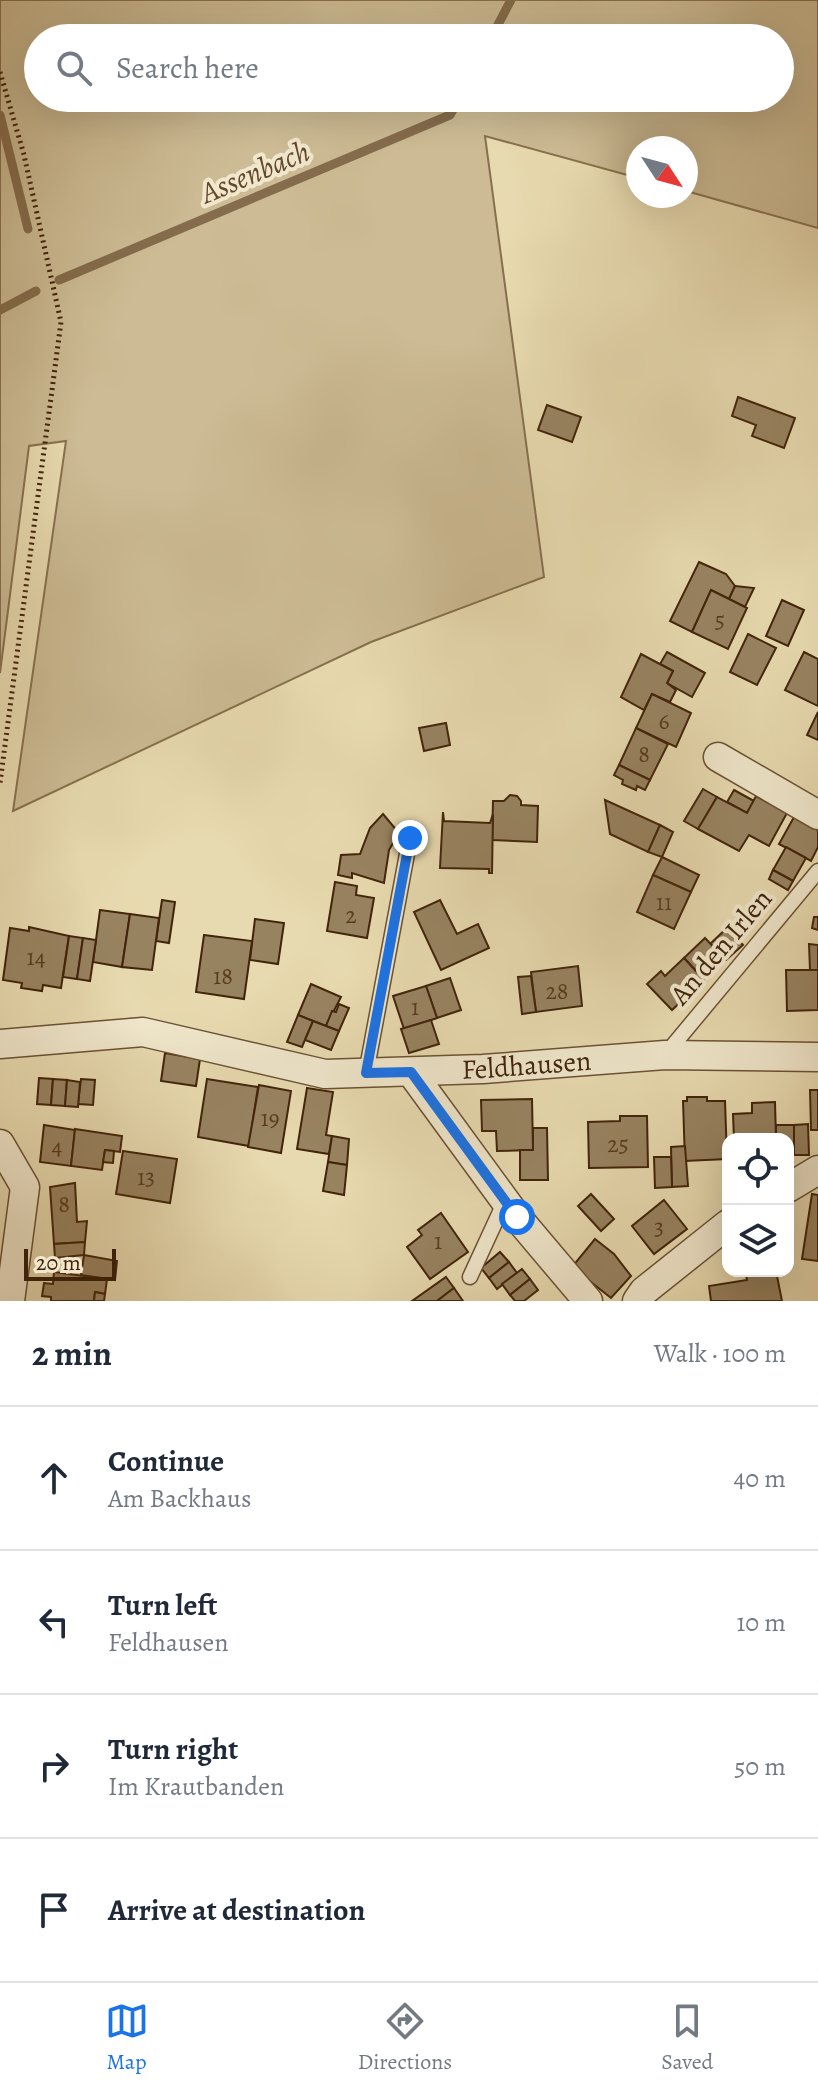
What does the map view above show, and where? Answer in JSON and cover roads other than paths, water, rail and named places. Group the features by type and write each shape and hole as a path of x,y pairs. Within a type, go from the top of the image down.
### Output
{"street":[{"path":"718,757 818,815"},
{"name":"Feldhausen","path":"0,1044 143,1032 325,1074 494,1068 665,1055 818,1057"},
{"path":"411,1072 505,1200 588,1301"},
{"path":"0,1144 25,1187 10,1301"},
{"path":"794,1184 818,1170"},
{"path":"637,1301 644,1291 722,1229"}],"lane":[{"path":"366,1073 410,838"},
{"name":"An den Irlen","path":"665,1055 818,871"},
{"path":"470,1277 505,1200"}],"waterway":[{"name":"Assenbach","path":"498,24 511,0"},
{"name":"Assenbach","path":"59,280 452,112"},
{"path":"0,115 28,229"},
{"name":"Assenbach","path":"0,310 36,291"}]}
